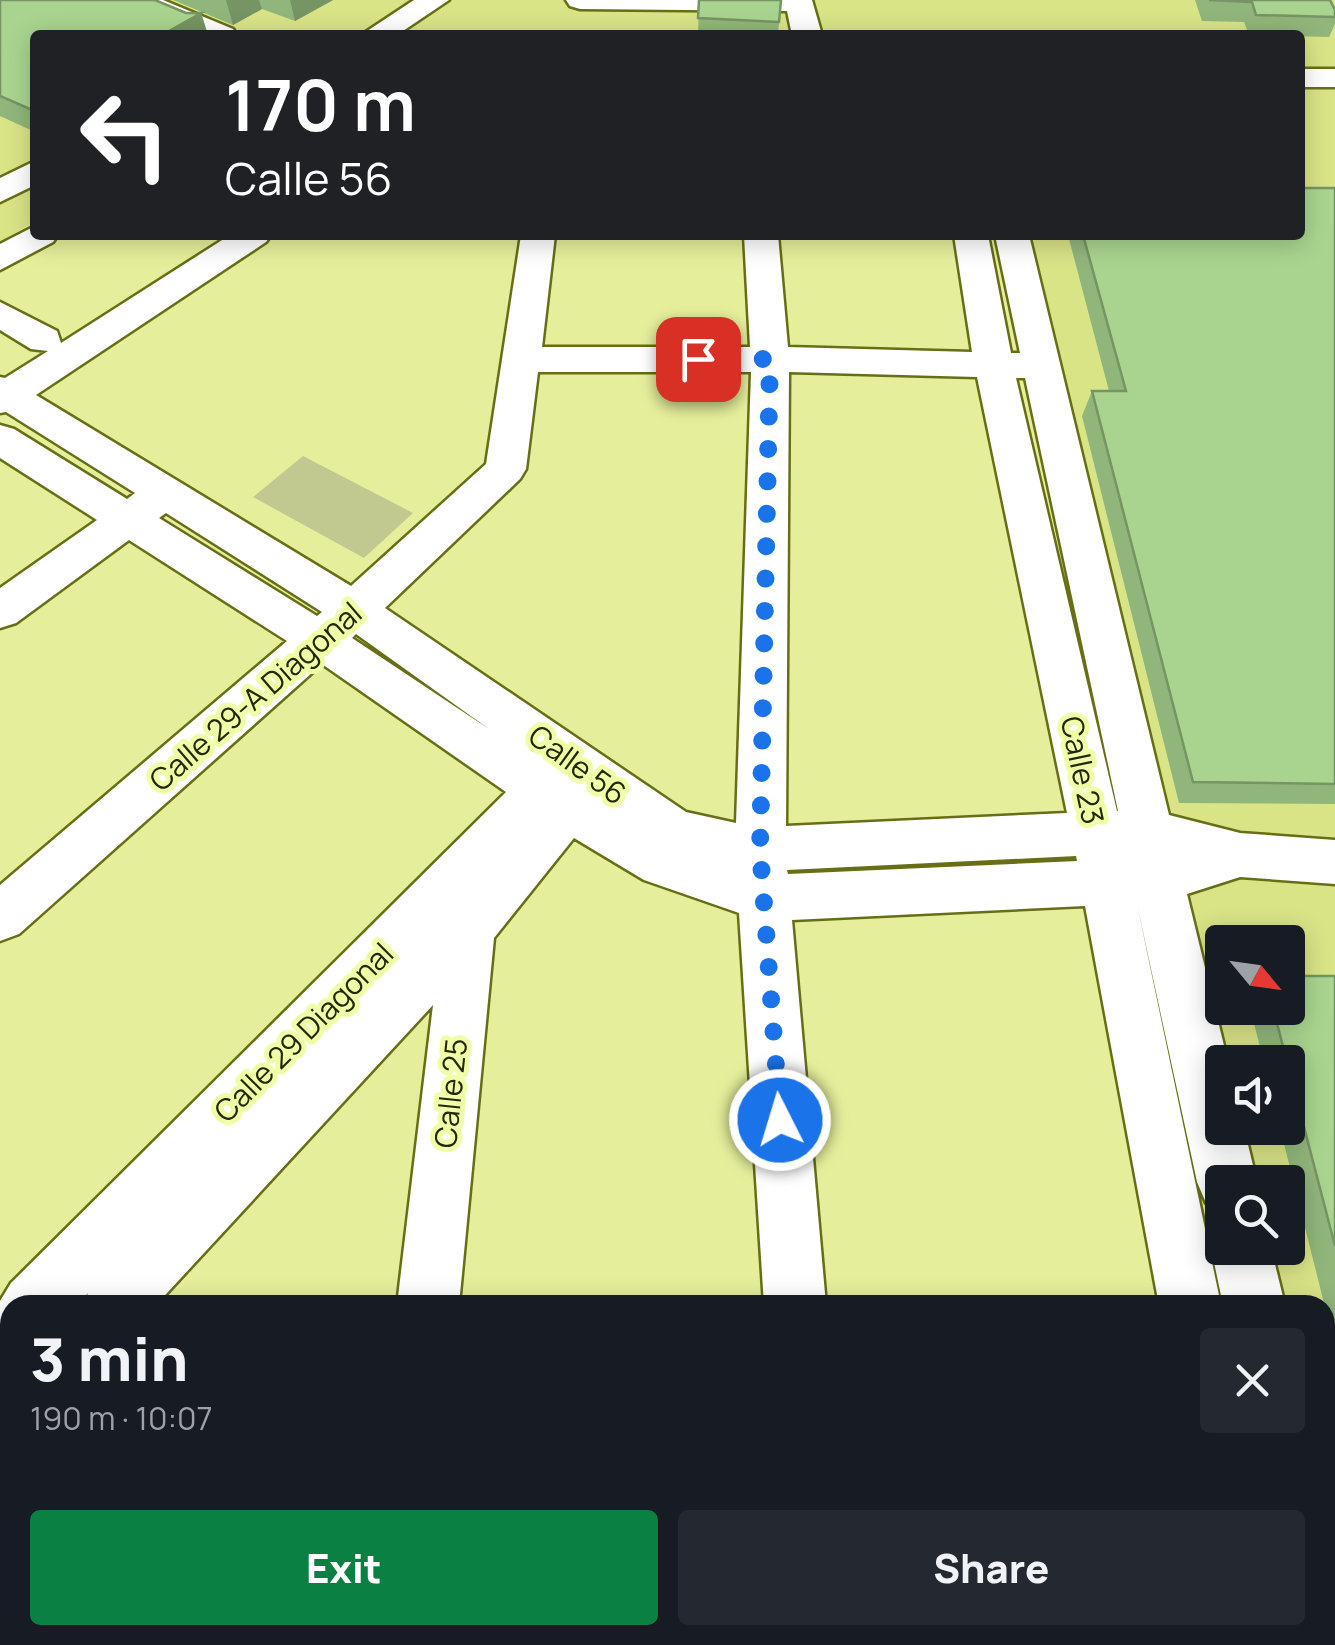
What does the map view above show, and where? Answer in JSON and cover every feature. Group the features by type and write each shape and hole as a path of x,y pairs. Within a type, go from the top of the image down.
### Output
{"street":[{"path":"138,0 210,30"},
{"path":"384,30 435,0"},
{"path":"580,0 799,2 806,30"},
{"path":"1305,78 1335,78"},
{"path":"0,192 30,174"},
{"path":"0,259 32,240"},
{"path":"2,388 136,297 206,240"},
{"path":"2,388 44,340 244,240"},
{"path":"537,240 520,360 770,359 1043,366"},
{"path":"761,240 770,359 761,873 794,1295"},
{"name":"Calle 23","path":"972,240 994,367 1102,858 1188,1295"},
{"name":"Calle 23","path":"1013,240 1222,1165"},
{"path":"0,314 44,340"},
{"name":"Calle 29-A Diagonal","path":"0,918 337,625 506,469 520,360"},
{"name":"Calle 56","path":"2,388 165,493 337,625 570,784 625,846 662,864 761,873 1102,858 1158,880 1240,855"},
{"name":"Calle 56","path":"0,439 126,519 337,625"},
{"path":"0,611 165,493"},
{"name":"Calle 29 Diagonal","path":"123,1295 458,907 570,784"},
{"name":"Calle 56","path":"1102,858 1146,831 1240,855 1335,862"},
{"name":"Calle 29 Diagonal","path":"44,1295 458,907"},
{"name":"Calle 25","path":"429,1295 458,907"},
{"path":"1245,1265 1252,1295"}],"shaded area":[{"path":"0,0 1335,0 1335,1295 1271,1295 1263,1265 1305,1265 1305,1165 1239,1165 1233,1145 1305,1145 1305,1045 1208,1045 1007,240 1305,240 1305,30 30,30 30,224 0,242"},
{"path":"303,456 413,513 364,558 253,497"}],"building":[{"path":"0,0 155,0 186,13 201,13 171,30 30,30 30,109 0,96"},
{"path":"699,0 781,0 779,22 698,18"},
{"path":"1209,0 1330,0 1335,17 1256,15 1252,2"},
{"path":"1305,188 1335,188 1335,784 1193,782 1092,391 1126,391 1084,240 1305,240"},
{"path":"1305,976 1335,976 1335,1246 1305,1131 1305,1045 1283,1045 1277,1025 1305,1025"}],"route":[{"path":"698,359 770,359 760,849 780,1120"}]}
